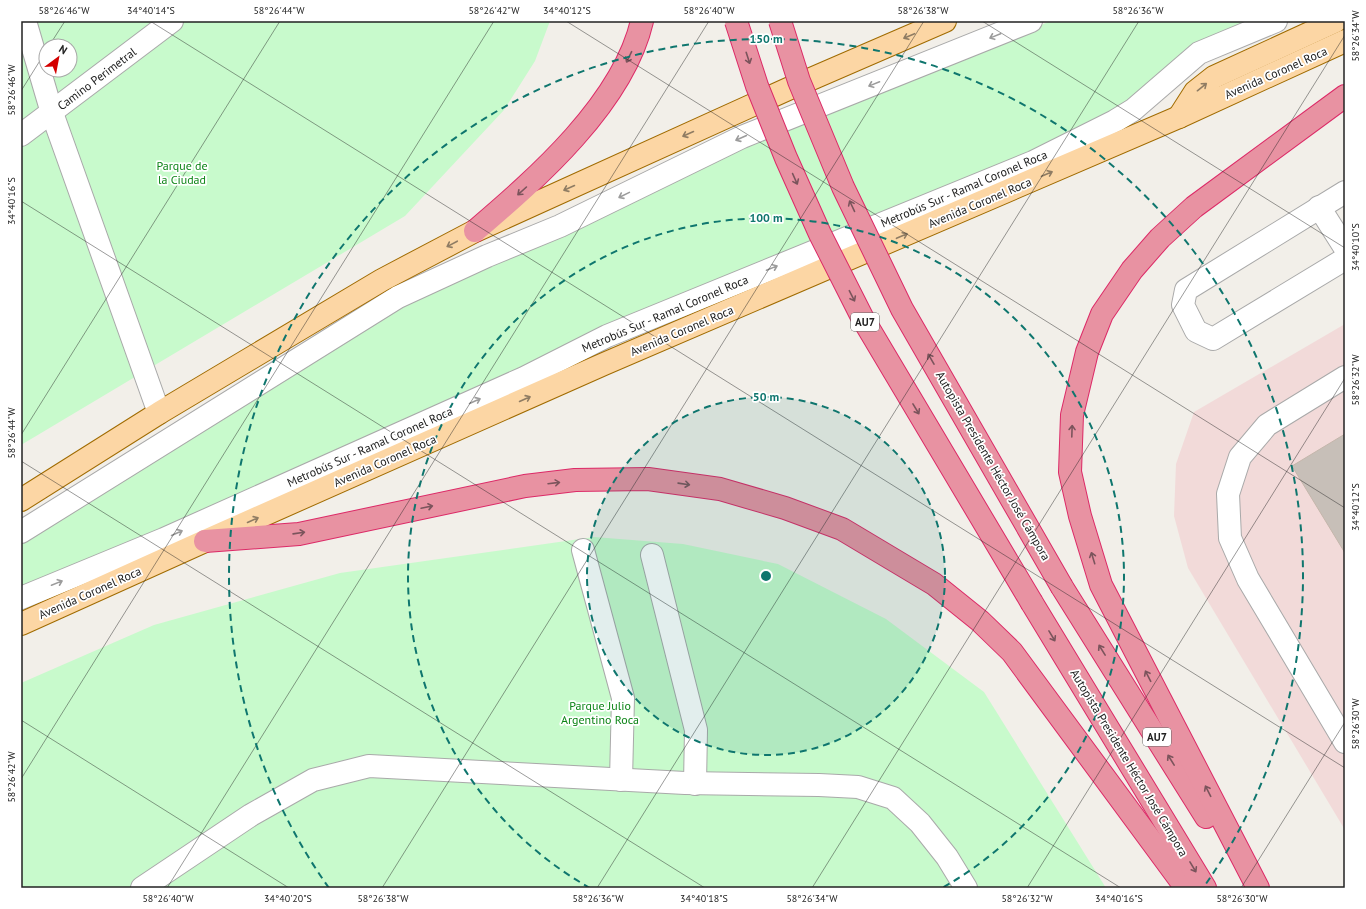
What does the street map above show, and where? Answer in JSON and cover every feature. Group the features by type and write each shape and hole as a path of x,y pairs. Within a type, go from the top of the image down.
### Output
{"highway":[{"path":"475,231 525,188 584,126 615,84 638,38 642,21"},
{"name":"Autopista Presidente Héctor José Cámpora","path":"736,21 757,86 786,158 820,234 863,319 1032,603 1205,888"},
{"name":"Autopista Presidente Héctor José Cámpora","path":"780,21 799,81 843,187 902,309 1062,587 1251,888"},
{"path":"1258,888 1101,585 1080,516 1070,472 1072,415 1087,352 1102,314 1132,270 1160,238 1194,207 1345,96"},
{"path":"205,541 299,534 525,486 575,480 648,479 720,489 785,508 842,529 922,576 980,621 1012,652 1186,888"}],"main road":[{"path":"21,500 159,413 382,280 475,231 788,89 945,21"},
{"path":"1178,117 1195,92 1214,77 1336,21"},
{"name":"Avenida Coronel Roca","path":"21,624 611,361 1178,117 1345,41"}],"street":[{"path":"25,21 52,113 159,413"},
{"name":"Camino Perimetral","path":"21,135 172,21"},
{"path":"21,532 398,296 487,256 560,226 742,137 1031,21"},
{"name":"Metrobús Sur - Ramal Coronel Roca","path":"21,598 164,539 510,385 607,336 1033,162 1115,121 1133,110 1199,54 1276,21"},
{"path":"1345,192 1186,290 1183,305 1196,331 1213,339 1345,259"},
{"path":"1319,208 1345,248"},
{"path":"1345,377 1267,425 1240,457 1228,494 1230,538 1248,579 1345,742"},
{"path":"583,550 623,698 622,780"},
{"path":"652,555 696,730 695,784"},
{"path":"142,888 251,815 312,780 369,766 695,784 819,785 858,787 893,798 920,822 946,856 966,888"}],"shaded area":[{"path":"1345,324 1345,830 1188,568 1174,516 1176,464 1194,412"}],"green space":[{"name":"Parque de la Ciudad","path":"21,21 550,21 535,61 504,110 405,216 21,445"},
{"path":"1051,21 1286,21 1183,68 1112,115 1025,158 510,375 21,591 21,545 219,415 407,301 740,148 842,105"},
{"name":"Parque Julio Argentino Roca","path":"594,537 683,544 778,564 886,619 984,692 1106,888 21,888 21,683 154,625 340,573"}],"building":[{"path":"1345,434 1345,553 1292,466"}]}
